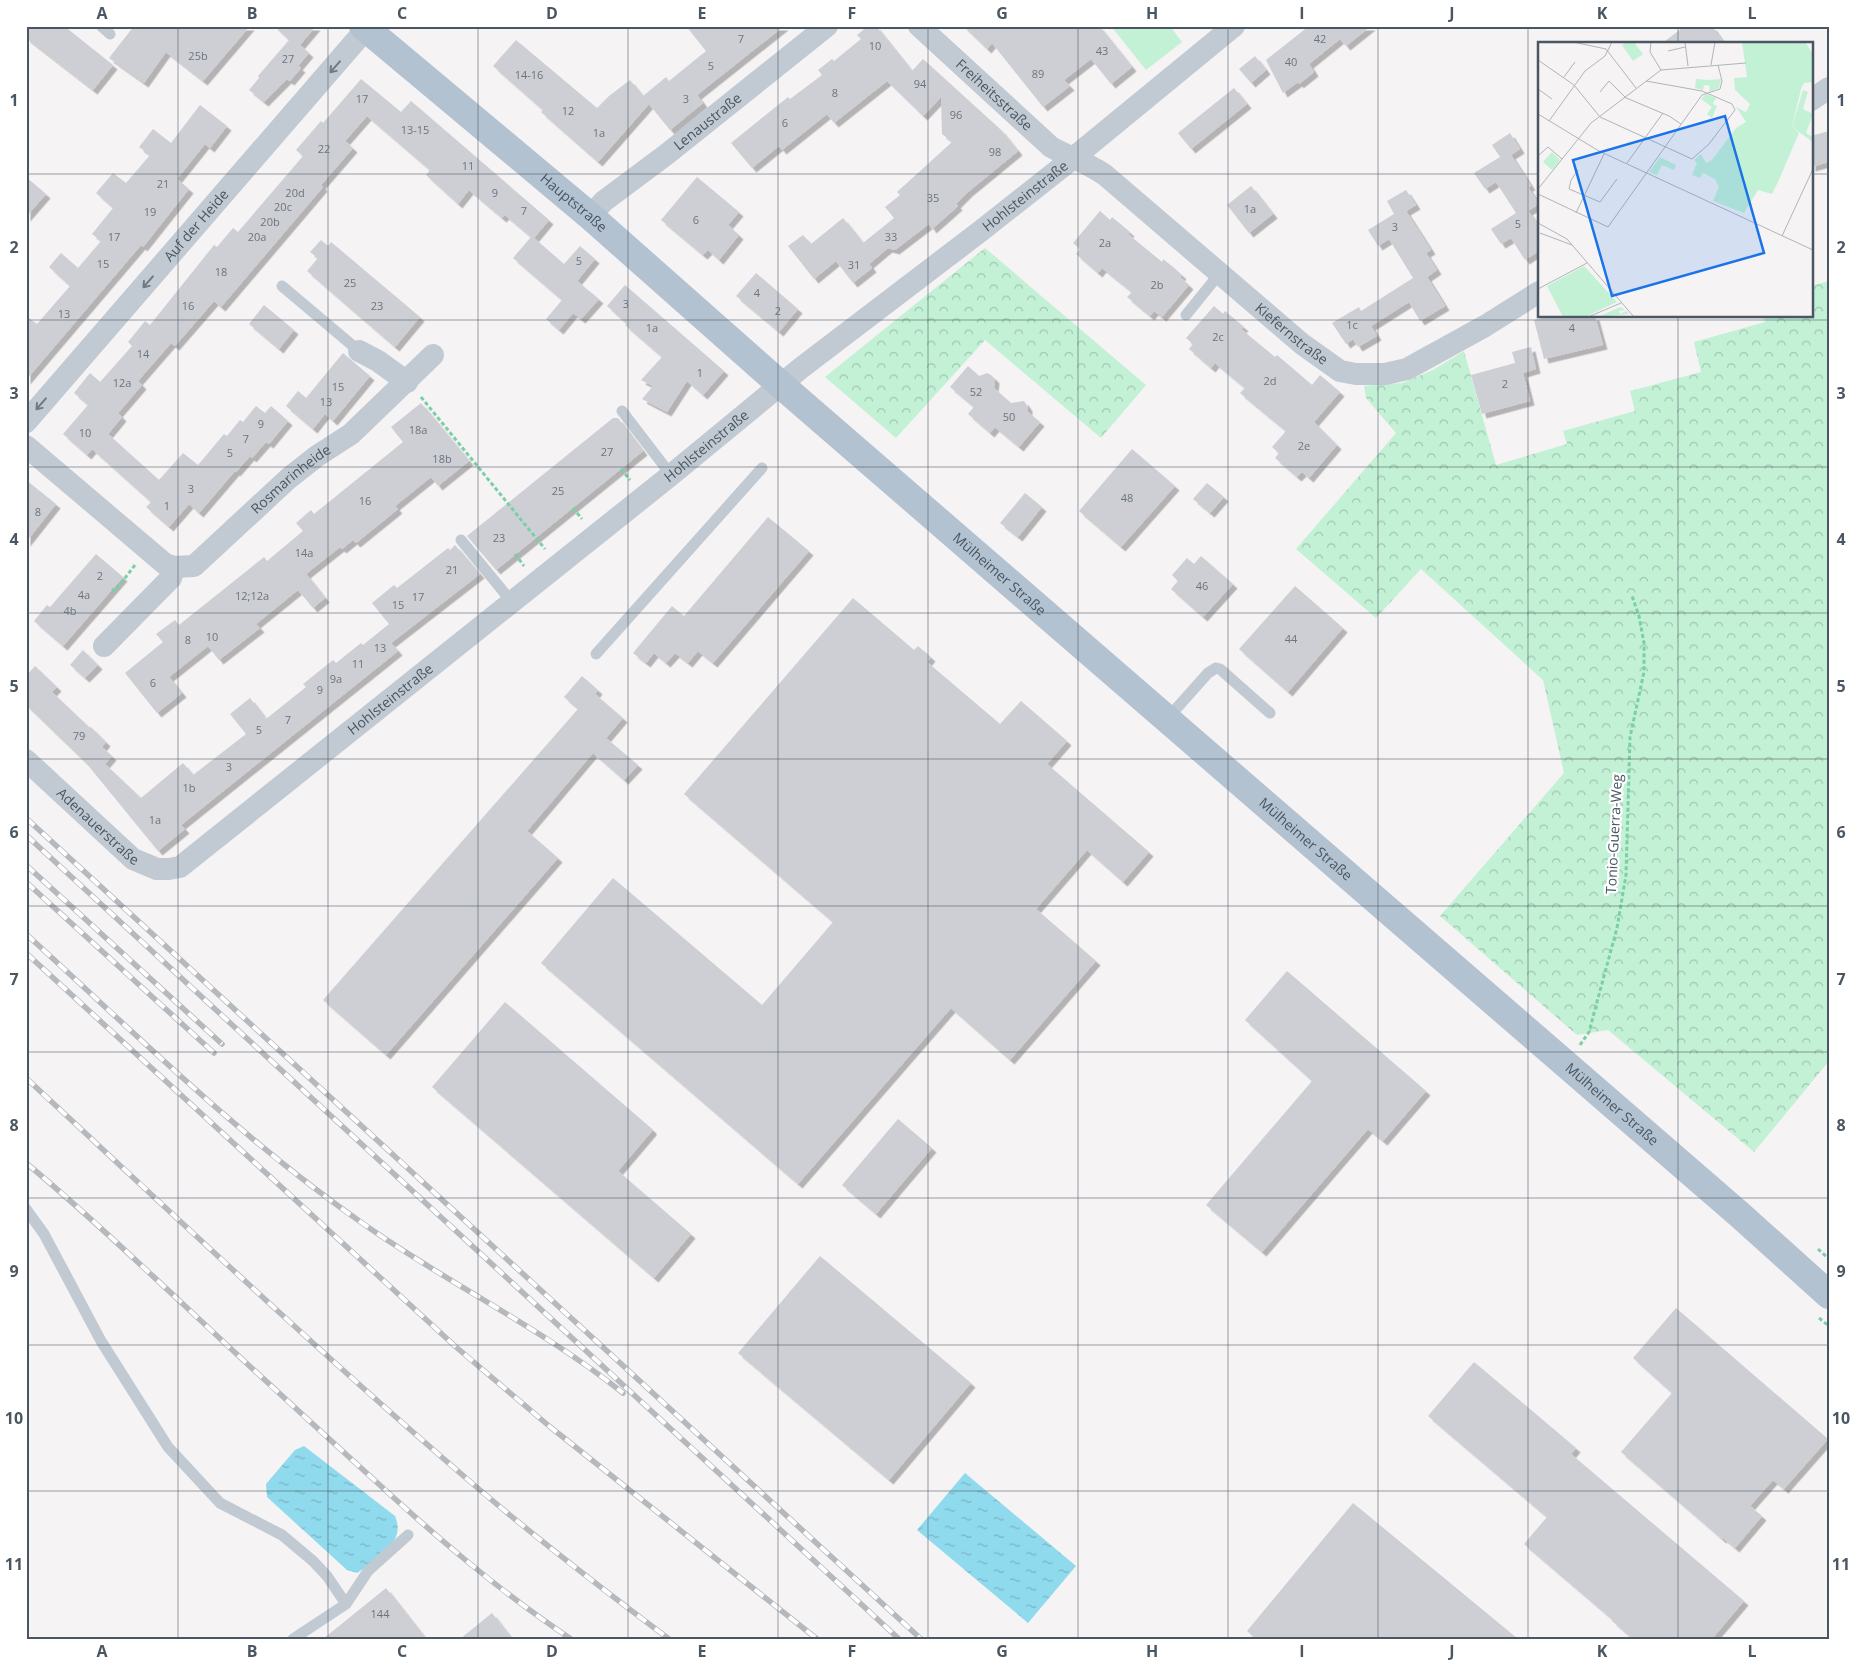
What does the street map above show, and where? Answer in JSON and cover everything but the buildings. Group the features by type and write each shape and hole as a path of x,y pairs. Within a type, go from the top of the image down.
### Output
{"main road":[{"name":"Hauptstraße","path":"364,28 590,216 781,385"},
{"name":"Mülheimer Straße","path":"781,385 1566,1063 1829,1295"}],"street":[{"name":"Lenaustraße","path":"590,216 604,201 667,154 827,26"},
{"name":"Freiheitsstraße","path":"920,26 1051,147 1072,159"},
{"name":"Hohlsteinstraße","path":"180,867 671,476 801,368 1072,159 1234,26"},
{"name":"Auf der Heide","path":"26,422 354,44 364,28"},
{"path":"1812,99 1829,88"},
{"name":"Kiefernstraße","path":"1072,159 1090,165 1105,175 1302,344 1340,371 1356,374 1386,374 1407,369 1485,326 1538,293"},
{"path":"359,352 378,361 407,382"},
{"name":"Rosmarinheide","path":"174,567 194,566 289,478 317,456 351,434 433,355"},
{"path":"26,446 165,564 174,567 171,578 104,646"},
{"name":"Adenauerstraße","path":"26,760 133,859 157,869 169,870 180,867"}],"lane":[{"path":"1186,315 1220,273"},
{"path":"282,286 359,352"},
{"path":"622,411 671,476"},
{"path":"596,654 762,468"},
{"path":"461,540 512,602"},
{"path":"1167,720 1208,673 1216,668 1220,669 1270,713"},
{"path":"26,1209 44,1234 101,1341 168,1447 220,1503 282,1535 313,1560 328,1576 346,1604"},
{"path":"293,1639 346,1604 368,1571 408,1535"}],"path":[{"path":"407,382 416,390 558,565"},
{"path":"112,589 115,591 148,549"},
{"name":"Tonio-Guerra-Weg","path":"1566,1063 1585,1041 1589,1032 1617,928 1624,889 1630,737 1644,672 1644,643 1639,616 1632,596"}],"green space":[{"path":"1111,26 1170,26 1182,42 1146,70"},
{"path":"985,248 1146,385 1101,438 985,340 896,438 825,377"},
{"path":"1829,281 1829,1061 1754,1152 1608,1030 1577,1035 1440,916 1564,773 1543,680 1421,569 1376,618 1296,549 1396,433 1366,398 1364,386 1402,383 1433,370 1464,351 1496,465 1567,444 1563,431 1635,411 1630,391 1701,372 1694,342 1765,322 1764,318 1812,318 1812,286"}],"water":[{"path":"304,1446 395,1516 398,1527 395,1539 378,1557 357,1573 347,1570 267,1497 266,1484 295,1450"},
{"path":"965,1473 1076,1566 1028,1623 917,1530"}],"railway":[{"path":"26,818 921,1639"},
{"path":"26,835 899,1639"},
{"path":"26,865 222,1044"},
{"path":"26,882 214,1053"},
{"path":"26,934 149,1048 233,1122 320,1192 397,1247 561,1348 623,1393"},
{"path":"26,953 456,1347 549,1426 817,1639"},
{"path":"26,1078 251,1287 422,1440 526,1528 669,1639"},
{"path":"26,1163 67,1197 419,1520 518,1602 571,1639"}]}
